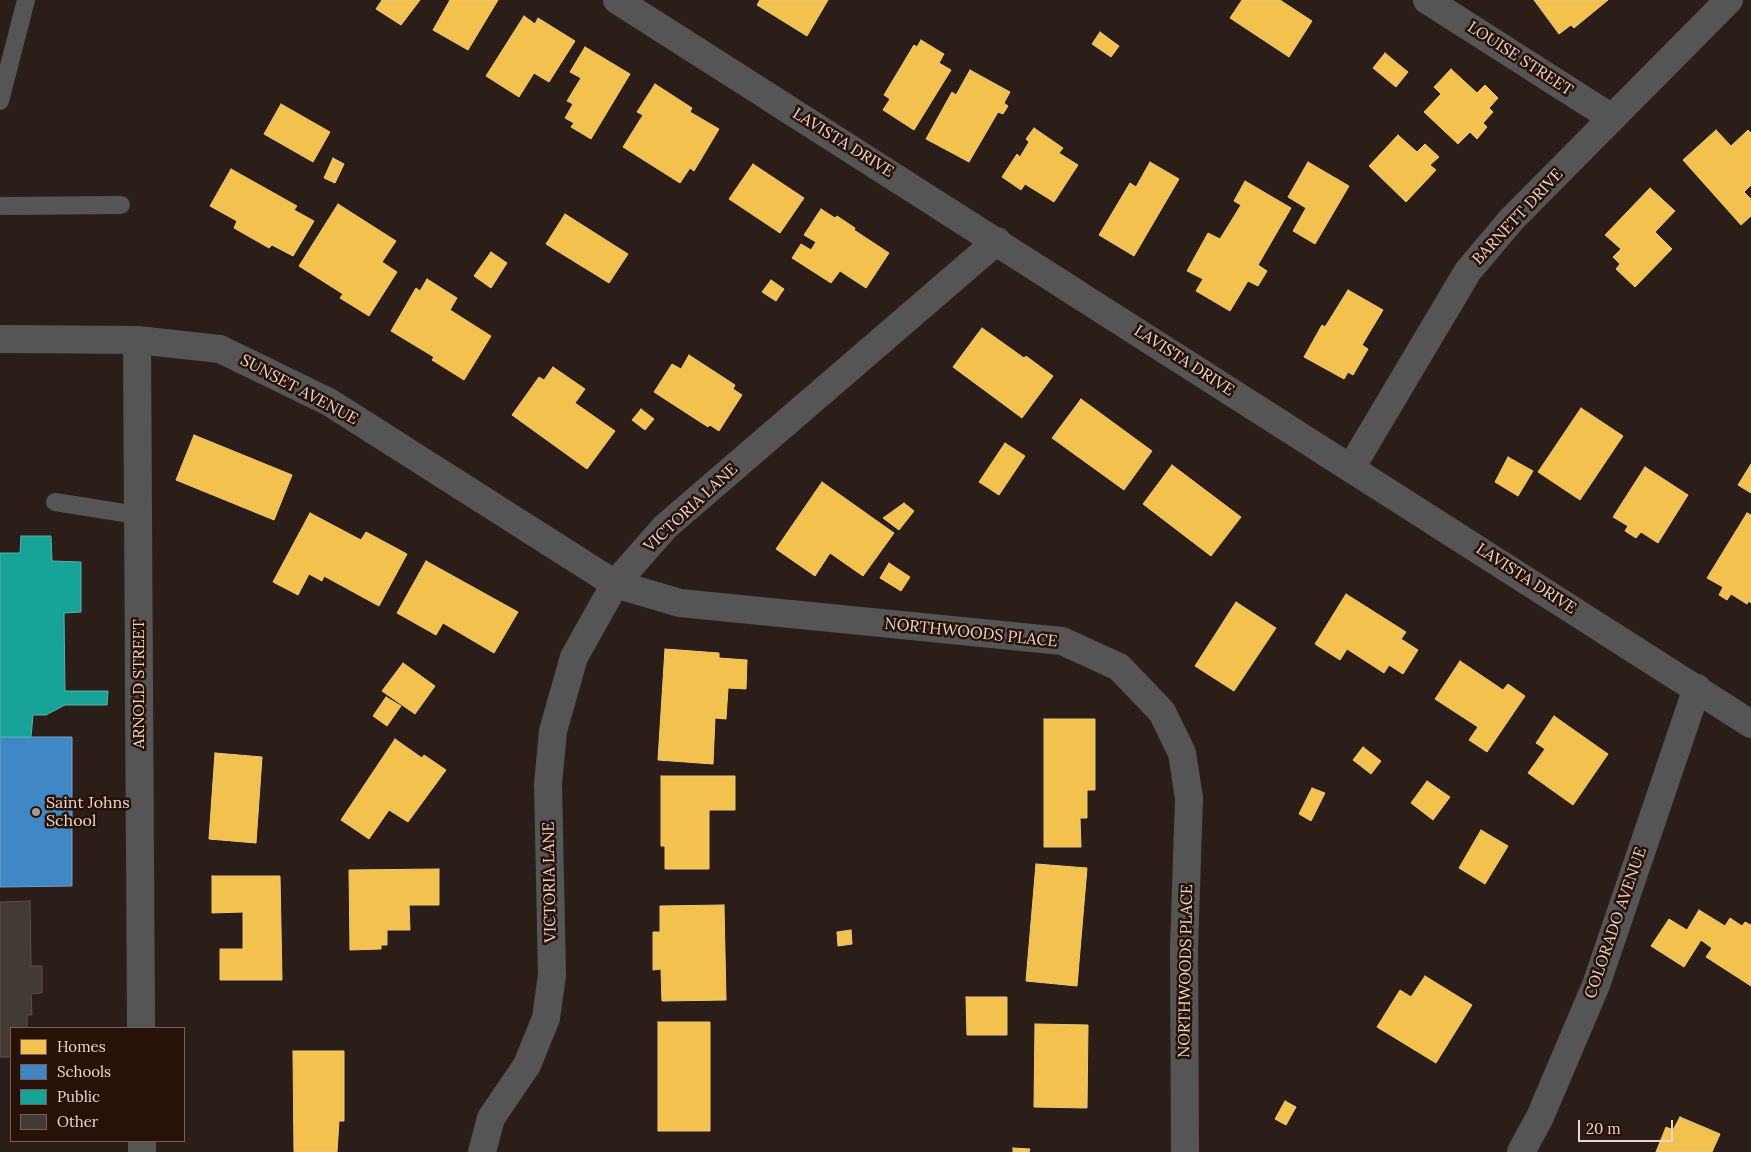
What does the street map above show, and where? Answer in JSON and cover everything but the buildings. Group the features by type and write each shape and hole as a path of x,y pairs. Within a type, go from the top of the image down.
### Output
{"street":[{"name":"LAVISTA DRIVE","path":"617,0 1751,724"},
{"name":"LOUISE STREET","path":"1427,0 1612,118"},
{"name":"BARNETT DRIVE","path":"1351,468 1468,271 1512,219 1729,0"},
{"name":"VICTORIA LANE","path":"482,1152 492,1118 527,1066 546,1018 552,975 548,784 553,731 574,656 615,584 666,527 997,242"},
{"name":"SUNSET AVENUE","path":"0,338 136,340 220,349 329,402 615,584"},
{"name":"ARNOLD STREET","path":"136,340 141,1027"},
{"name":"NORTHWOODS PLACE","path":"615,584 680,604 1062,641 1119,667 1162,712 1182,753 1189,798 1184,949 1185,1152"},
{"name":"COLORADO AVENUE","path":"1521,1152 1540,1117 1596,985 1697,688"}],"lane":[{"path":"0,101 26,0"},
{"path":"0,206 121,205"},
{"path":"55,502 138,515"}],"place":[{"name":"Saint Johns School","path":"36,812"}]}
